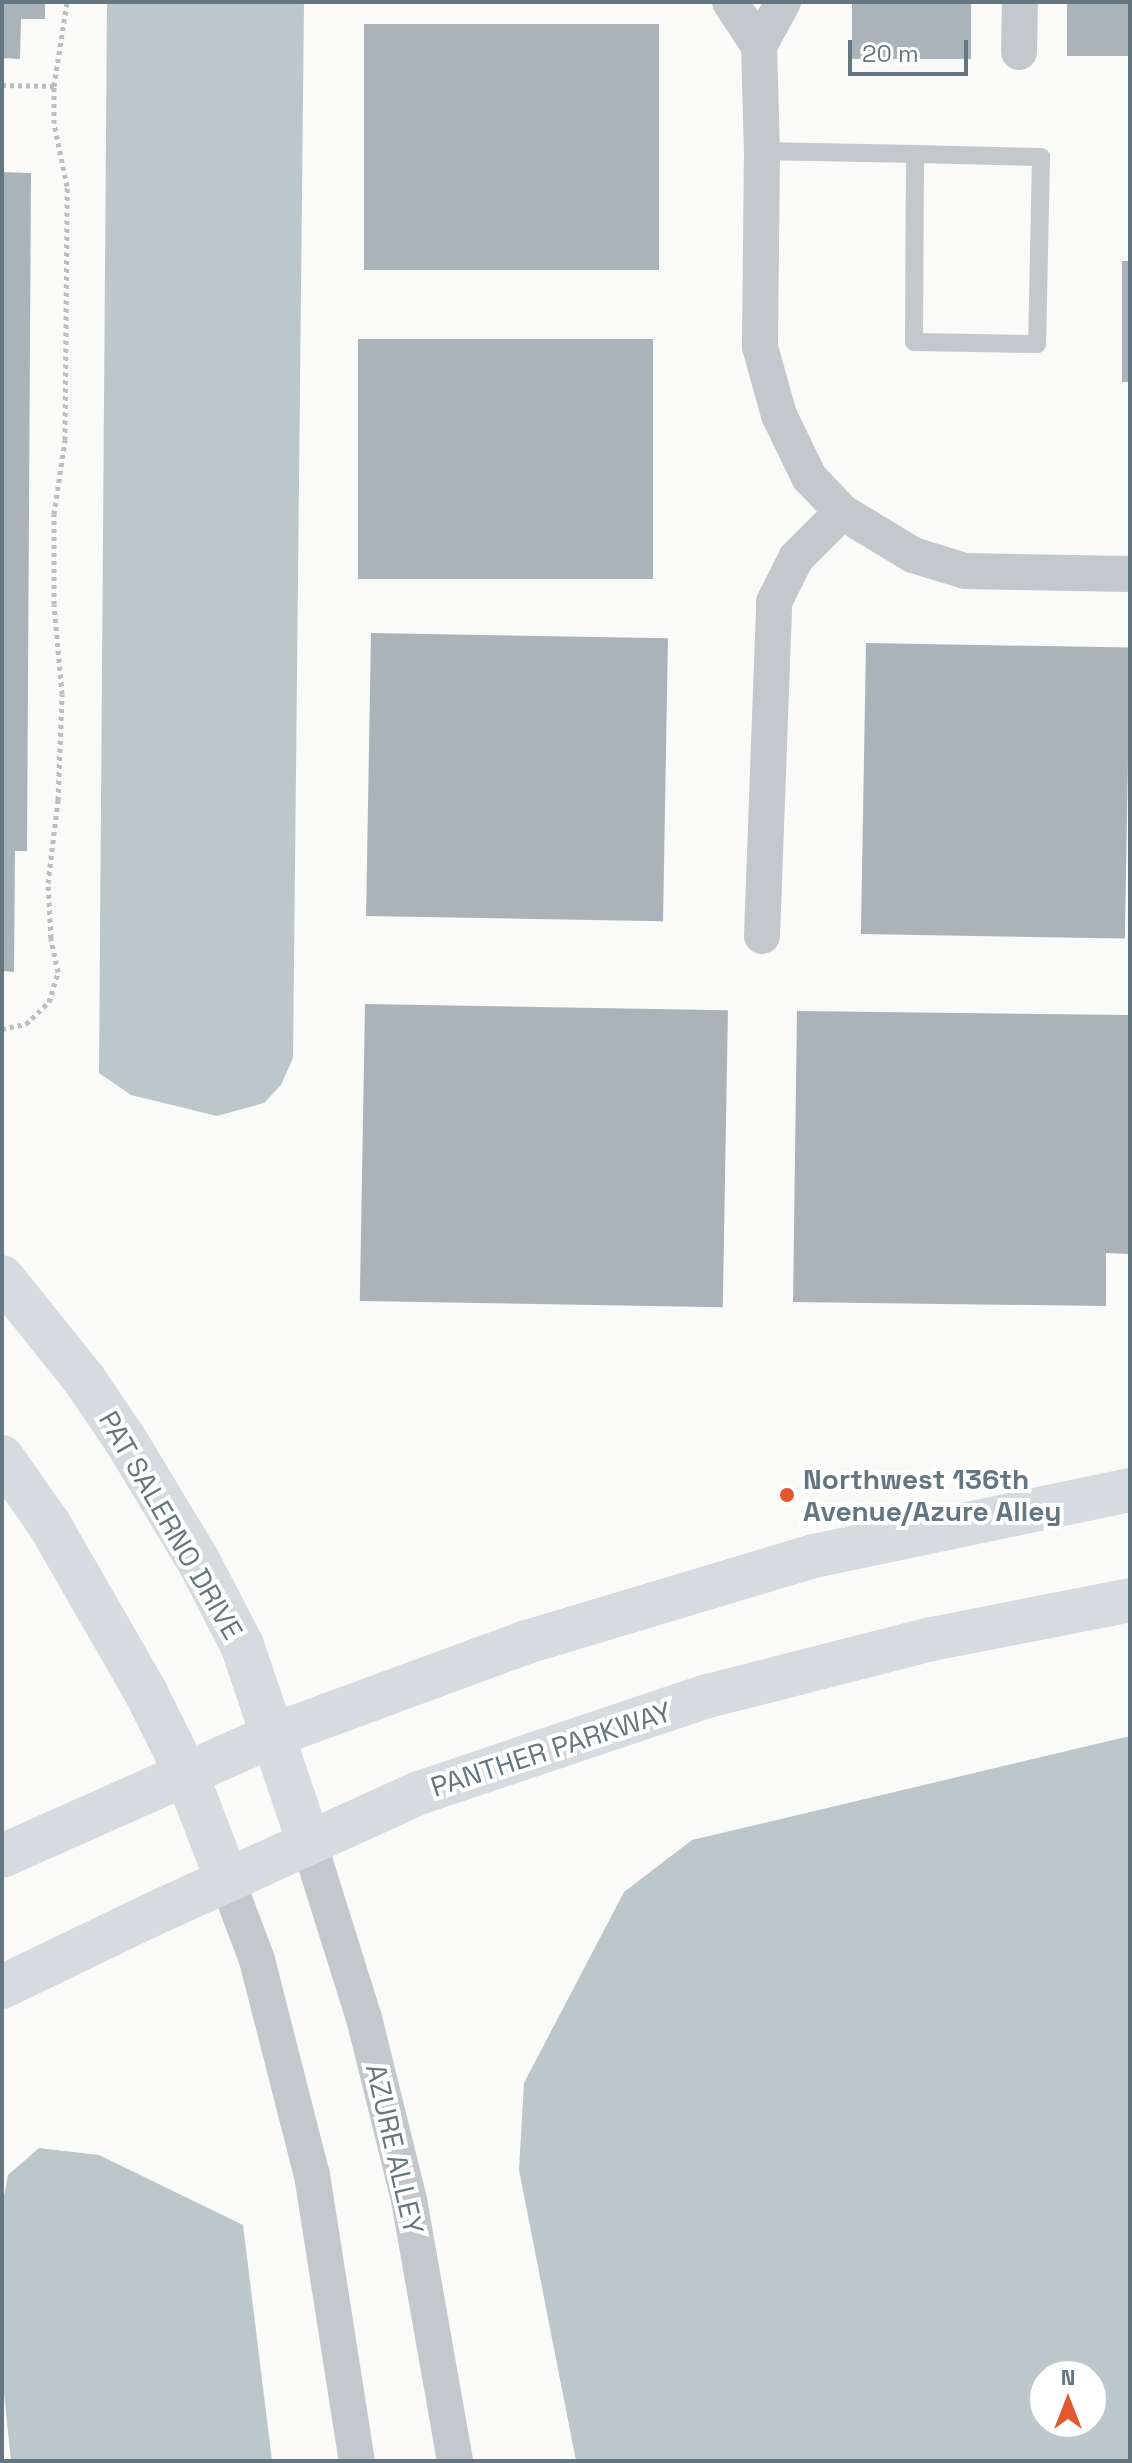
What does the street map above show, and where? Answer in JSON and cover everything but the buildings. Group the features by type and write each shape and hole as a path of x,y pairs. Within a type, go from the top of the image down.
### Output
{"main road":[{"name":"PAT SALERNO DRIVE","path":"13,1297 126,1441 199,1562 242,1645 309,1843"},
{"path":"2,1457 29,1492 146,1693 186,1773 227,1880"},
{"path":"2,1856 274,1735 527,1642 671,1596 814,1556 1130,1490"},
{"name":"PANTHER PARKWAY","path":"2,1987 419,1793 708,1696 932,1639 1130,1600"}],"street":[{"path":"730,2 759,46"},
{"path":"783,2 759,46 762,151 760,347 779,415 809,477 842,512 913,555 965,571 1130,574"},
{"path":"1019,52 1020,2"},
{"path":"762,936 774,602 796,558 842,512"},
{"name":"AZURE ALLEY","path":"309,1843 364,2018 409,2200 455,2461"},
{"path":"227,1880 257,1960 312,2175 357,2461"}],"lane":[{"path":"762,151 915,154 1041,157 1037,344 914,342 915,154"}],"path":[{"path":"2,1029 26,1024 49,1002 58,972 51,938 48,883 58,800 61,709 54,604 54,514 65,440 67,186 54,123 54,86 67,2"},
{"path":"2,85 54,86"}],"shaded area":[{"path":"107,2 304,2 293,1058 281,1085 264,1103 217,1116 131,1095 99,1073"},
{"path":"1130,1736 1130,2461 576,2461 519,2170 524,2083 624,1892 692,1840"},
{"path":"39,2148 99,2155 243,2225 272,2461 11,2461 2,2374 2,2207 8,2175"}],"place":[{"name":"Northwest 136th Avenue/Azure Alley","path":"787,1495"}]}
